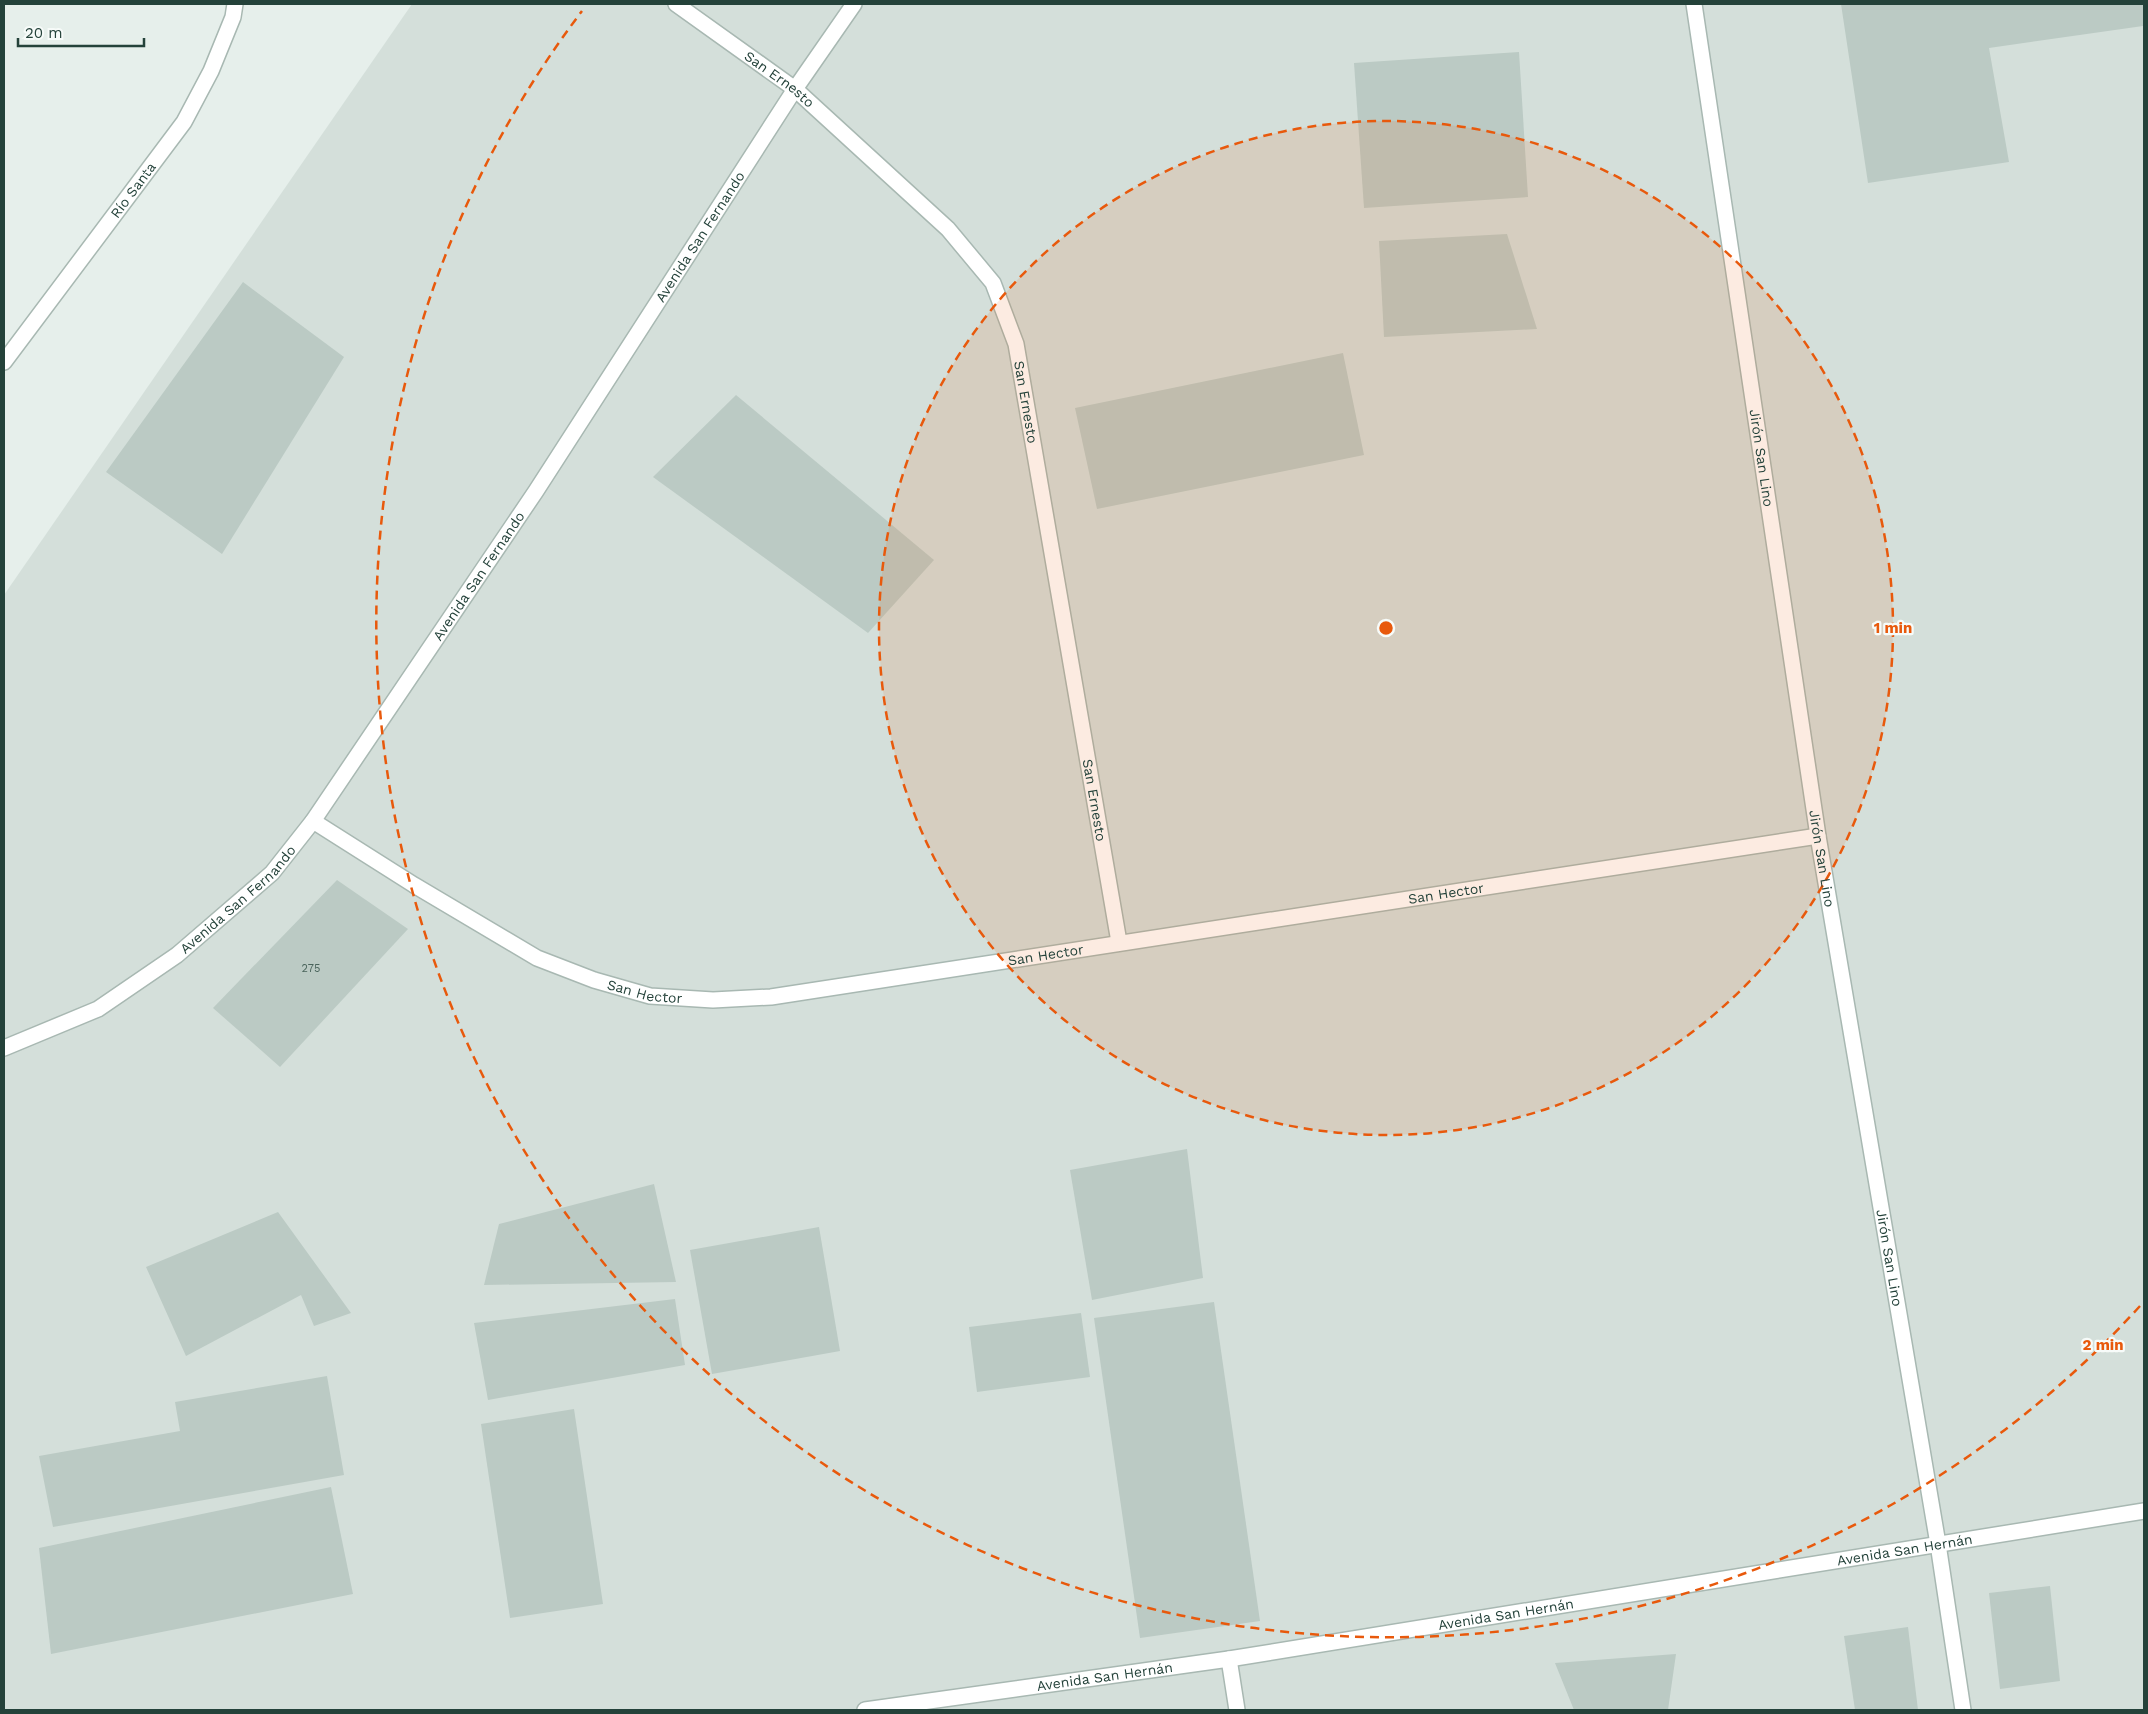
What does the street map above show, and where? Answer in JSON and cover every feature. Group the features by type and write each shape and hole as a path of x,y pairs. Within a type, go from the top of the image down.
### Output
{"street":[{"name":"Río Santa","path":"4,362 184,122 211,71 233,17 235,4"},
{"name":"San Ernesto","path":"676,4 795,90 948,229 993,283 1016,344 1119,942"},
{"name":"Avenida San Fernando","path":"4,1048 98,1009 177,954 272,873 313,821 536,491 795,90 854,4"},
{"name":"Jirón San Lino","path":"1694,4 1818,836 1938,1544 1963,1710"},
{"name":"San Hector","path":"313,821 414,885 537,958 594,980 650,996 713,1000 771,997 1818,836"},
{"name":"Avenida San Hernán","path":"865,1710 1229,1659 2144,1511"},
{"path":"1229,1659 1237,1710"}],"shaded area":[{"path":"412,4 2144,4 2144,1710 4,1710 4,595"}],"building":[{"path":"1841,4 2144,4 2144,6 2143,26 1989,48 2009,162 1868,183"},
{"path":"1519,52 1528,197 1364,208 1354,63"},
{"path":"1507,234 1537,329 1384,337 1379,241"},
{"path":"243,282 344,357 222,554 106,472"},
{"path":"1343,353 1364,455 1097,509 1075,408"},
{"path":"736,395 934,560 868,633 653,477"},
{"path":"337,880 408,929 280,1067 213,1008"},
{"path":"1187,1149 1203,1278 1092,1300 1070,1170"},
{"path":"654,1184 676,1282 484,1285 499,1224"},
{"path":"278,1212 351,1313 314,1326 301,1295 186,1356 146,1267"},
{"path":"819,1227 840,1351 712,1374 690,1250"},
{"path":"675,1299 685,1365 488,1400 474,1323"},
{"path":"1214,1302 1260,1621 1140,1638 1094,1318"},
{"path":"1081,1313 1090,1377 977,1392 969,1327"},
{"path":"327,1376 344,1475 53,1527 39,1456 180,1431 175,1402"},
{"path":"574,1409 603,1604 510,1618 481,1424"},
{"path":"331,1487 353,1594 51,1654 39,1548"},
{"path":"2050,1586 2060,1681 2000,1689 1989,1593"},
{"path":"1908,1627 1918,1710 1855,1710 1844,1636"},
{"path":"1676,1654 1668,1710 1574,1710 1555,1663"}]}
